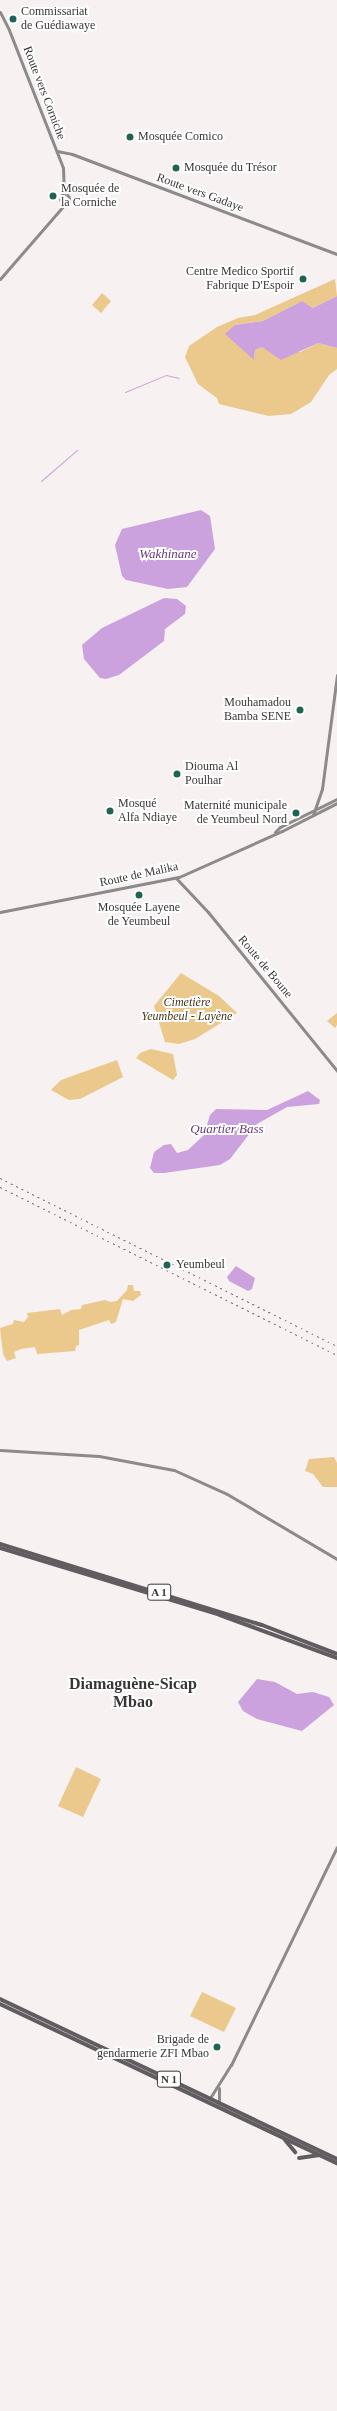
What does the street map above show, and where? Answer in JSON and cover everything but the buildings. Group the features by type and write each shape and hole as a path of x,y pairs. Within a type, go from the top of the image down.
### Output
{"highway":[{"name":"A 1","path":"0,1544 262,1625 337,1654"},
{"name":"A 1","path":"0,1548 220,1615 337,1658"},
{"name":"N 1","path":"0,1999 337,2159"},
{"name":"N 1","path":"0,2004 337,2163"},
{"path":"283,2138 295,2152"},
{"path":"299,2158 320,2155"}],"street":[{"name":"Route vers Corniche","path":"0,12 9,30 57,151 68,195"},
{"name":"Route vers Gadaye","path":"57,151 64,151 337,254"},
{"name":"Route vers Corniche","path":"62,202 65,183"},
{"path":"0,279 70,200 68,195 64,194"},
{"path":"60,211 62,202 66,204"},
{"path":"313,814 322,789 337,675"},
{"name":"Route de Malika","path":"275,832 337,799"},
{"name":"Route de Malika","path":"0,912 176,878 337,803"},
{"name":"Route de Boune","path":"176,878 208,912 337,1071"},
{"path":"0,1450 98,1456 174,1470 227,1494 337,1559"},
{"path":"210,2098 220,2084 337,1847"},
{"path":"220,2084 217,2094 220,2103"}],"green space":[{"path":"335,279 337,296 313,308 302,301 263,321 235,325 254,360 255,350 262,347 300,352 318,343 337,348 337,369 329,375 311,402 291,414 269,416 219,404 217,398 198,384 185,357 189,346 217,327 238,318 255,315"},
{"path":"102,293 111,301 101,313 92,305"},
{"name":"Cimetière Yeumbeul - Layène","path":"181,973 219,996 237,1013 195,1039 179,1044 165,1042 154,1006"},
{"path":"337,1013 337,1025 335,1028 327,1021"},
{"path":"151,1049 173,1054 177,1075 173,1080 136,1058 140,1053"},
{"path":"117,1060 123,1077 80,1099 69,1100 51,1090 61,1080"},
{"path":"128,1285 133,1285 134,1291 140,1291 141,1295 133,1301 123,1299 116,1322 111,1324 109,1320 79,1330 79,1345 76,1346 75,1351 37,1354 35,1347 21,1349 14,1352 16,1358 7,1361 3,1354 0,1328 13,1324 14,1320 24,1322 28,1317 27,1313 60,1309 62,1315 71,1310 81,1309 82,1305 105,1300 110,1302 117,1301 127,1290"},
{"path":"334,1457 337,1463 337,1487 323,1487 313,1474 305,1471 309,1459"},
{"path":"76,1767 101,1779 83,1817 58,1806"},
{"path":"202,1992 236,2008 224,2032 190,2016"}],"water":[{"path":"337,296 337,348 318,343 281,360 262,347 255,350 254,360 225,334 235,325 263,321 302,301 313,308"},
{"name":"Wakhinane","path":"201,510 210,516 215,549 187,587 168,589 126,580 122,576 115,545 122,529"},
{"path":"164,598 177,599 186,606 185,614 165,629 164,641 119,675 106,679 100,678 84,659 82,645 102,628"},
{"name":"Quartier Bass","path":"308,1091 320,1100 319,1104 287,1107 257,1124 230,1159 220,1165 164,1173 154,1173 150,1168 154,1152 164,1145 171,1144 177,1153 188,1150 204,1135 210,1115 216,1109 267,1110"},
{"path":"236,1266 255,1278 252,1289 248,1291 229,1281 227,1277"},
{"path":"257,1679 275,1682 297,1694 313,1692 329,1697 334,1705 302,1731 257,1719 243,1711 238,1702"}],"waterway":[{"path":"125,392 166,375 179,378"},
{"path":"41,481 77,450"}],"railway":[{"path":"0,1178 337,1346"},
{"path":"0,1187 337,1355"}],"place":[{"name":"Commissariat de Guédiawaye","path":"13,19"},
{"name":"Mosquée Comico","path":"130,137"},
{"name":"Mosquée du Trésor","path":"176,168"},
{"name":"Mosquée de la Corniche","path":"53,196"},
{"name":"Centre Medico Sportif Fabrique D'Espoir","path":"303,279"},
{"name":"Mouhamadou Bamba SENE","path":"300,710"},
{"name":"Diouma Al Poulhar","path":"177,774"},
{"name":"Mosqué Alfa Ndiaye","path":"110,811"},
{"name":"Maternité municipale de Yeumbeul Nord","path":"296,813"},
{"name":"Mosquée Layene de Yeumbeul","path":"139,895"},
{"name":"Yeumbeul","path":"167,1265"},
{"name":"Brigade de gendarmerie ZFI Mbao","path":"217,2047"}],"district":[{"name":"Diamaguène-Sicap Mbao","path":"133,1693"}]}
